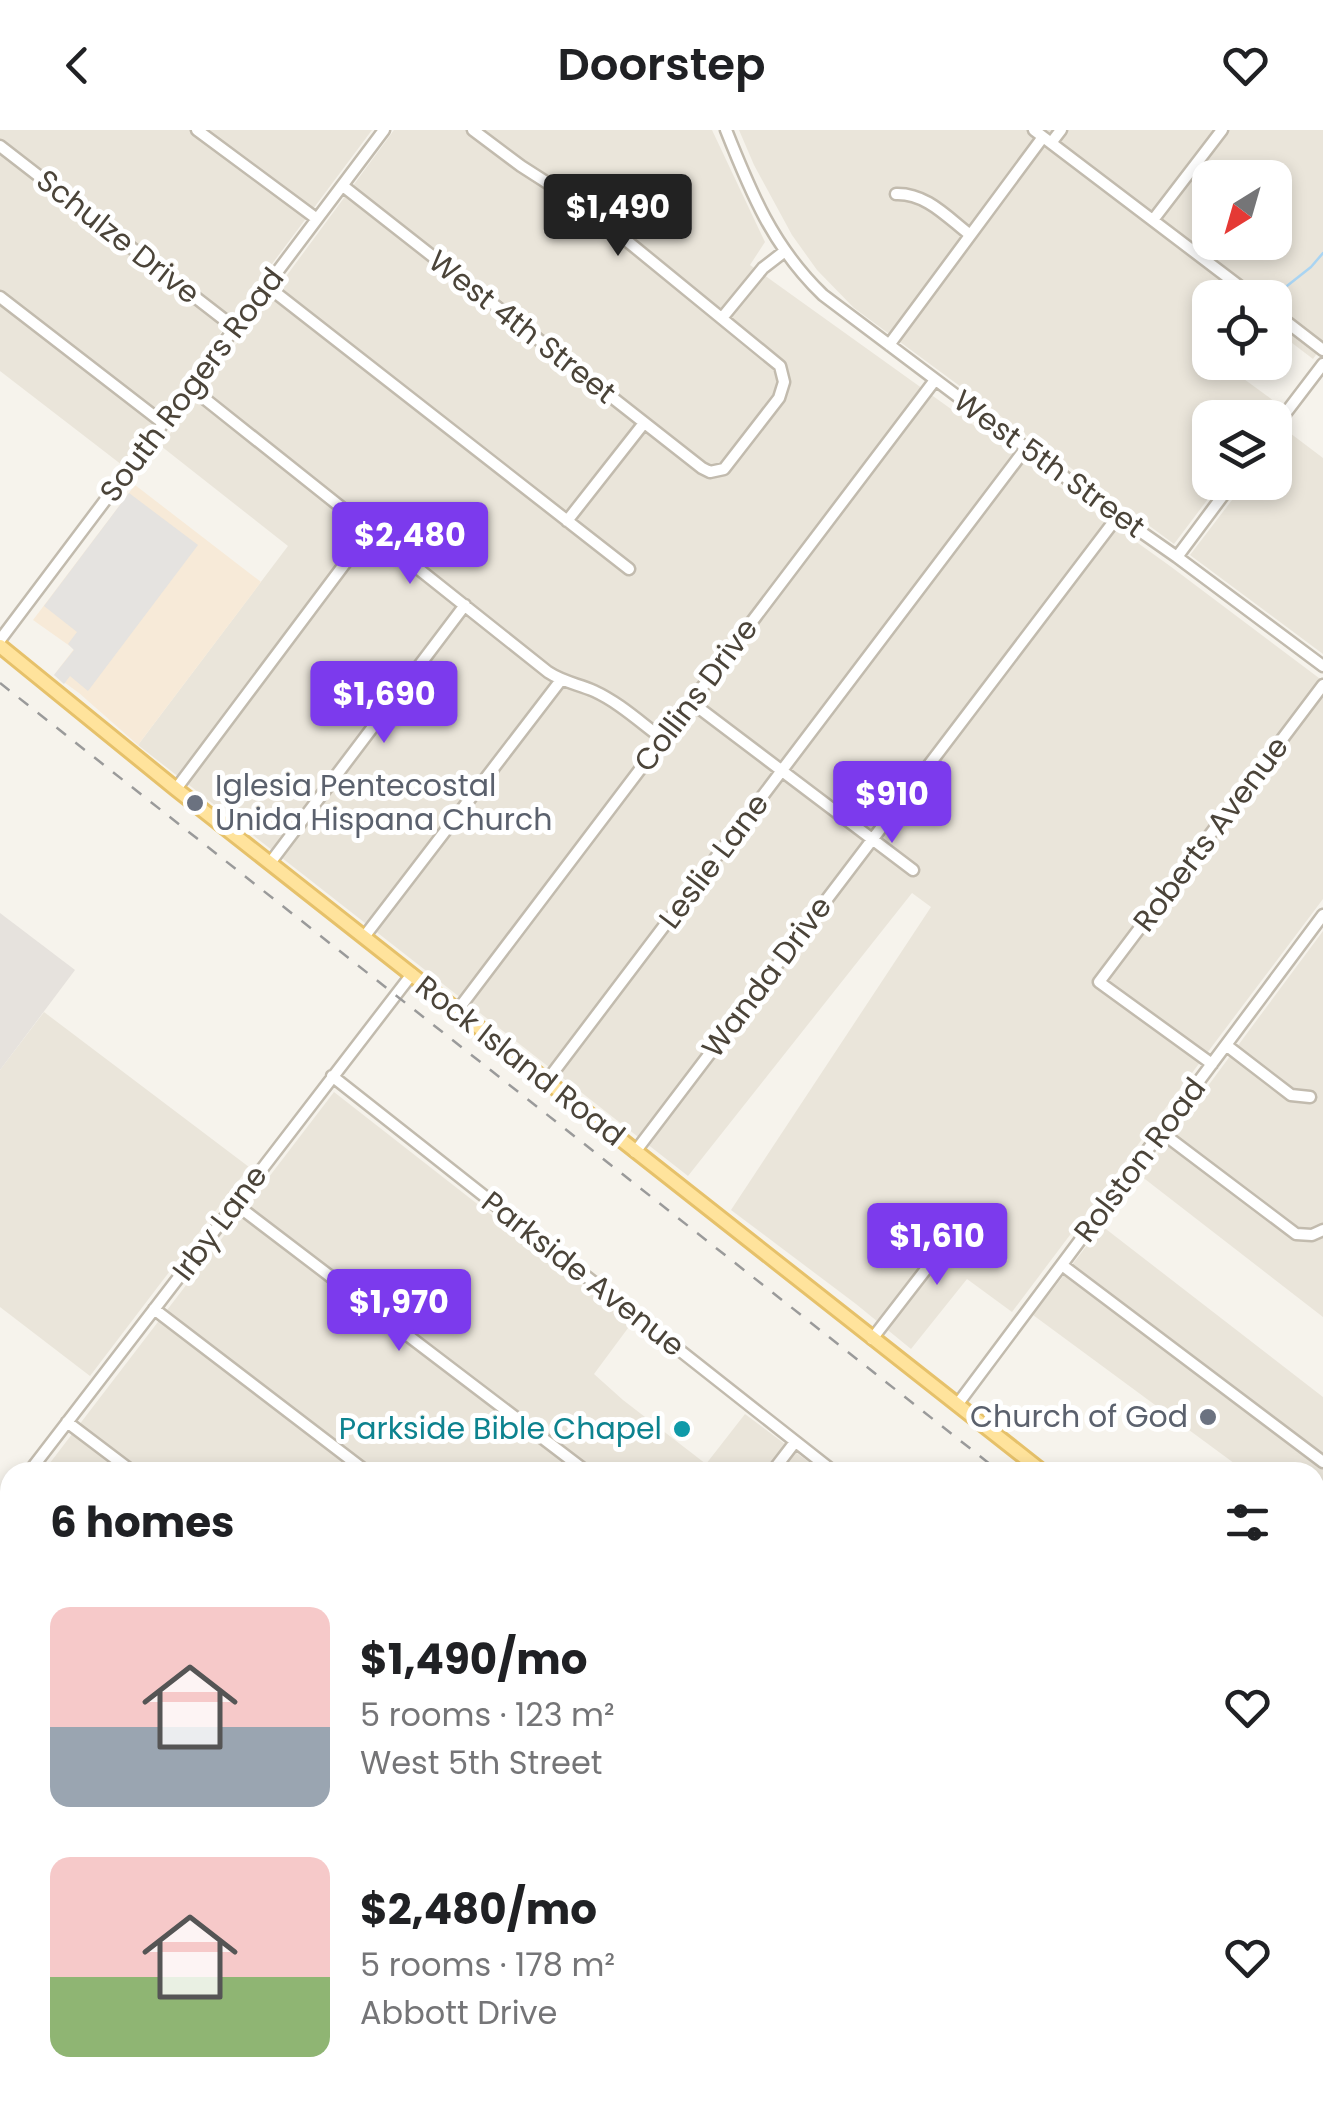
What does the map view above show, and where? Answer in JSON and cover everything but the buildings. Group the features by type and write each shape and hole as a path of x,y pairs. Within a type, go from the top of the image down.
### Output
{"main road":[{"name":"Rock Island Road","path":"0,643 270,864 1030,1462"}],"street":[{"path":"197,130 317,220"},
{"name":"South Rogers Road","path":"0,643 384,130"},
{"path":"473,130 588,209 722,318 763,268 784,251"},
{"name":"West 5th Street","path":"726,130 751,194 784,251 824,295 1323,666"},
{"path":"889,345 1043,137 1061,130"},
{"path":"1153,220 1222,130"},
{"path":"1043,137 1231,280"},
{"name":"Schulze Drive","path":"0,146 235,328"},
{"name":"West 4th Street","path":"342,186 710,472 724,469 780,398 784,382 780,366 722,318"},
{"path":"896,194 928,201 970,234"},
{"path":"266,286 628,569"},
{"path":"0,298 164,423"},
{"path":"1292,326 1323,350"},
{"path":"1292,405 1323,364"},
{"name":"Collins Drive","path":"457,1011 935,380"},
{"path":"190,388 560,680 593,690 663,739"},
{"path":"567,521 644,423"},
{"name":"Leslie Lane","path":"546,1082 1026,448"},
{"path":"1177,557 1220,500"},
{"name":"Wanda Drive","path":"636,1152 1118,516"},
{"path":"176,789 370,530"},
{"path":"270,864 465,605"},
{"path":"364,937 560,680"},
{"name":"Roberts Avenue","path":"1212,1064 1099,982 1323,686"},
{"path":"691,702 913,870"},
{"name":"Rolston Road","path":"957,1405 1323,915"},
{"name":"Irby Lane","path":"37,1462 412,974"},
{"path":"1226,1046 1291,1095 1310,1097"},
{"name":"Parkside Avenue","path":"332,1076 821,1462"},
{"path":"1162,1132 1296,1234 1323,1230"},
{"path":"234,1203 575,1462"},
{"path":"872,1339 964,1220 982,1211"},
{"path":"1062,1265 1323,1462"},
{"path":"154,1309 354,1462"},
{"path":"68,1422 120,1462"},
{"path":"780,1462 796,1442"}],"shaded area":[{"path":"0,130 372,130 122,465 0,371"},
{"path":"394,130 712,130 765,242 750,265 1170,566 1323,681 1323,899 1012,1312 967,1279 911,1349 731,1210 931,907 912,893 688,1176 138,745 288,546 161,446"},
{"path":"739,130 1323,130 1323,345 1313,359 1292,343 1292,280 1192,280 1192,380 1245,380 1273,400 1192,400 1192,500 1207,500 1174,544 854,308 817,270 792,235"},
{"path":"1292,435 1323,458 1323,654 1190,555 1232,500 1292,500"},
{"path":"135,485 261,582 138,745 54,675 74,649 33,620"},
{"path":"129,493 198,545 88,691 70,676 64,684 54,675 74,650 68,644 77,632 44,606"},
{"path":"0,913 75,970 0,1070"},
{"path":"1323,931 1323,1317 1141,1176"},
{"path":"44,1012 249,1167 90,1376 0,1307 0,1070"},
{"path":"334,1092 631,1324 594,1374 703,1462 51,1462"},
{"path":"1102,1226 1323,1397 1323,1462 1232,1462 1033,1315"},
{"path":"745,1414 809,1462 708,1462"}],"waterway":[{"path":"1292,282 1323,253"}],"railway":[{"path":"0,683 987,1462"}],"place":[{"name":"Iglesia Pentecostal Unida Hispana Church","path":"195,803"},
{"name":"Church of God","path":"1208,1417"},
{"name":"Parkside Bible Chapel","path":"682,1429"}]}
